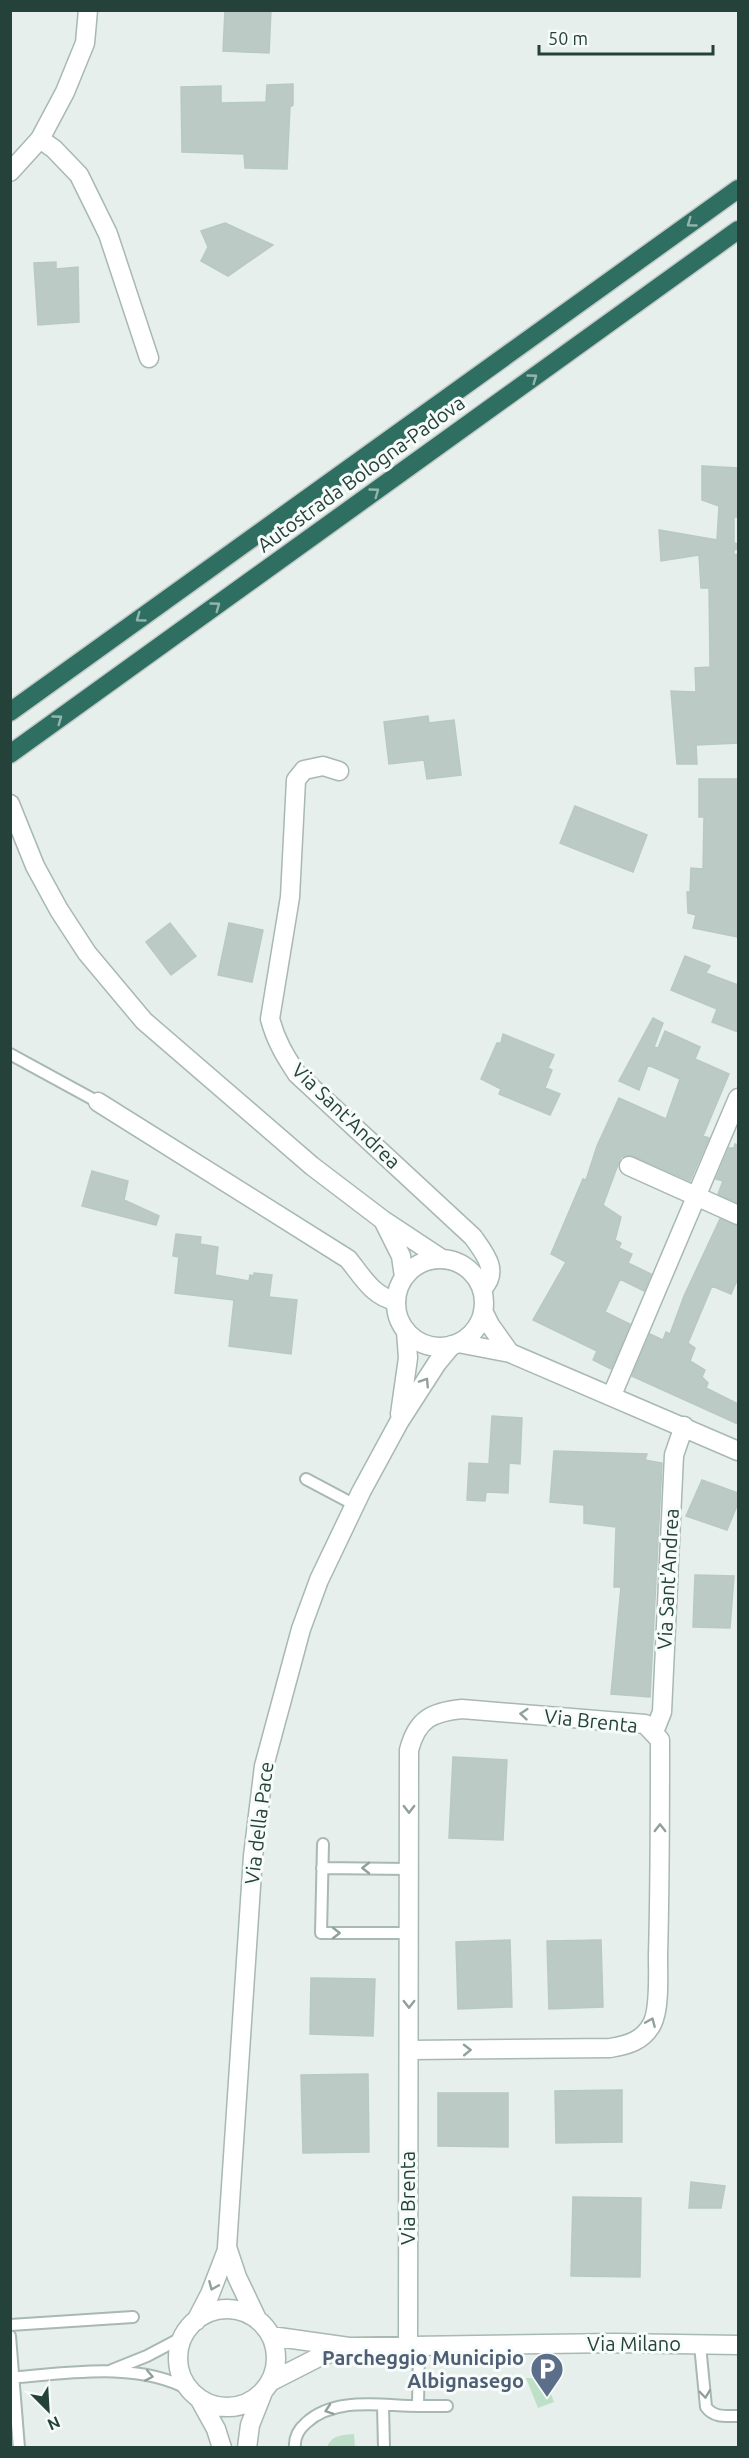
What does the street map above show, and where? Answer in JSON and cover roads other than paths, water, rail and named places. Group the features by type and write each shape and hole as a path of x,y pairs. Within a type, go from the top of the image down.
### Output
{"highway":[{"name":"Autostrada Bologna-Padova","path":"10,711 738,189"},
{"name":"Autostrada Bologna-Padova","path":"10,754 738,230"}],"street":[{"path":"10,172 40,139 65,92 84,43 88,10"},
{"path":"40,139 54,149 79,175 89,195 108,234 149,358"},
{"name":"Via Sant'Andrea","path":"339,771 322,766 304,770 296,780 290,897 270,1019 274,1034 282,1052 297,1074 473,1237 488,1258 491,1268 488,1283 482,1289"},
{"path":"13,811 35,866 58,910 87,953 144,1021 312,1166 383,1220 410,1235 442,1259 460,1264 471,1271 482,1289 483,1311 510,1353"},
{"path":"612,1395 738,1098"},
{"path":"98,1102 348,1259 373,1290 386,1299 396,1300"},
{"path":"629,1166 738,1215"},
{"path":"383,1220 401,1256 404,1277"},
{"path":"442,1259 424,1262 413,1268 398,1288 397,1313 406,1331 419,1342 431,1346 455,1344 510,1353 738,1451"},
{"path":"455,1344 476,1328 483,1311"},
{"name":"Via della Pace","path":"399,1422 408,1358 406,1331"},
{"name":"Via della Pace","path":"196,2321 210,2294 227,2250 253,1856 264,1766 301,1629 319,1580 399,1422 437,1364 455,1344"},
{"name":"Via Sant'Andrea","path":"654,1731 662,1712 674,1455 684,1426"},
{"name":"Via Brenta","path":"409,2050 610,2048 628,2045 643,2037 653,2022 657,1996 660,1740 645,1724 473,1710 443,1711 433,1714 412,1737 409,1750 409,2050 413,2345"},
{"name":"Via della Pace","path":"227,2250 257,2319"},
{"path":"222,2448 216,2429 182,2378 178,2365 183,2337 196,2321 219,2310 245,2313 257,2319 271,2336 276,2351 276,2367 249,2425 247,2448"},
{"name":"Via Milano","path":"271,2336 349,2347 738,2345"},
{"name":"Via Milano","path":"267,2386 319,2357 349,2347"},
{"path":"195,2395 220,2406 241,2406 253,2400 267,2386"}],"lane":[{"path":"10,1054 98,1102"},
{"path":"306,1479 355,1505"},
{"path":"323,1844 321,1933 409,1933"},
{"path":"322,1868 409,1869"},
{"path":"10,2325 133,2317"},
{"path":"10,2336 19,2448"},
{"path":"106,2372 147,2356 183,2337"},
{"path":"413,2345 418,2406"},
{"path":"700,2345 706,2407 717,2416 738,2416"},
{"path":"12,2378 106,2372 139,2374 167,2379 195,2395"},
{"path":"295,2448 294,2442 301,2428 313,2417 329,2408 346,2405 447,2406"},
{"path":"383,2406 384,2448"}],"place":[{"name":"Parcheggio Municipio Albignasego","path":"547,2398"}]}
